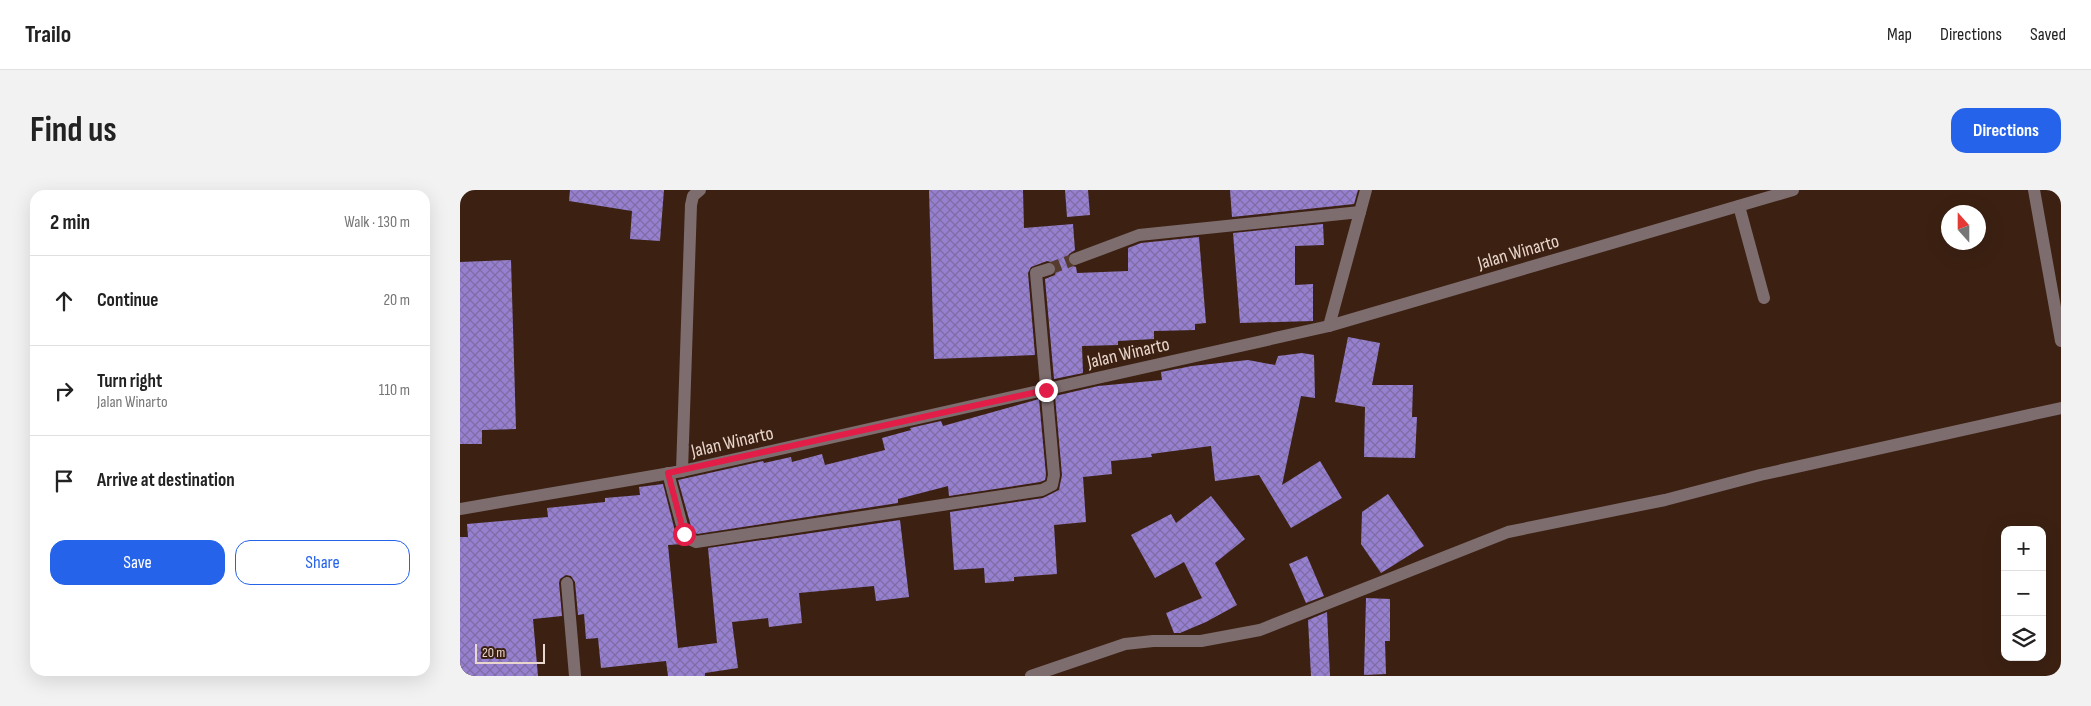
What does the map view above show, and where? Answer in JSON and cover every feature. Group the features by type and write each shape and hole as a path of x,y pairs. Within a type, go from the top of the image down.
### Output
{"street":[{"path":"682,472 691,205 693,196 700,190"},
{"path":"1329,326 1366,190"},
{"name":"Jalan Winarto","path":"460,509 682,472 1329,326 1793,190"},
{"path":"2034,190 2061,341"},
{"path":"1739,206 1764,298"},
{"path":"1075,259 1139,235 1360,212"},
{"path":"668,473 684,534 687,538 696,542 1042,490 1052,485 1054,475 1036,273 1048,269"},
{"path":"1031,676 1125,644 1154,641 1201,641 1260,630 1508,532 1665,500 1760,476 2061,408"},
{"path":"567,583 575,676"}],"building":[{"path":"570,190 664,190 660,241 630,239 632,211 569,201"},
{"path":"929,190 1023,190 1024,228 1073,224 1075,250 1067,258 1070,265 1076,267 1077,273 1128,271 1128,248 1141,243 1199,237 1206,323 1195,324 1195,330 1154,331 1154,339 1118,341 1118,345 1082,346 1083,373 1054,379 1045,279 1055,275 1057,267 1054,263 1047,261 1031,267 1028,273 1035,355 934,359"},
{"path":"1065,190 1088,190 1090,215 1067,217"},
{"path":"1230,190 1358,190 1354,204 1232,217"},
{"path":"1323,224 1324,245 1295,246 1295,285 1313,284 1313,321 1240,323 1233,233"},
{"path":"511,260 516,429 482,430 482,444 460,444 460,262"},
{"path":"1348,337 1380,343 1372,385 1413,385 1412,417 1417,417 1415,458 1364,457 1365,407 1335,402"},
{"path":"1302,353 1314,355 1315,398 1301,396 1282,485 1320,461 1342,498 1291,528 1259,475 1215,481 1211,446 1151,454 1152,457 1111,461 1112,474 1083,477 1086,522 1054,525 1057,574 1014,577 1014,581 985,583 984,568 954,570 950,512 1043,498 1059,490 1062,475 1055,396 1098,386 1162,380 1161,372 1192,366 1248,360 1275,365 1278,356"},
{"path":"1039,399 1046,475 1045,480 1040,482 949,496 948,486 898,499 898,503 697,534 692,530 678,480 763,461 764,463 791,457 792,462 822,454 825,465 885,450 882,438 911,430 910,428 941,421 943,426"},
{"path":"663,484 676,535 682,544 668,545 678,648 717,643 708,548 900,520 909,597 876,601 874,586 799,593 802,623 769,627 768,618 732,622 738,668 705,673 705,676 668,676 666,661 601,668 598,638 586,639 584,614 578,615 575,582 571,576 566,575 560,579 559,583 562,616 533,619 538,676 460,676 460,537 468,537 467,524 548,517 547,508 605,502 605,498 640,495 639,487"},
{"path":"1388,494 1424,546 1381,573 1361,544 1362,512"},
{"path":"1211,496 1245,539 1215,563 1237,605 1206,622 1180,633 1174,633 1166,613 1202,598 1184,562 1155,578 1131,535 1171,514 1176,523"},
{"path":"1307,556 1324,596 1306,603 1289,564"},
{"path":"1366,598 1390,599 1390,641 1385,641 1386,674 1364,675"},
{"path":"1327,612 1330,676 1311,676 1308,620"}],"tunnel":[{"path":"1049,269 1075,259"}],"route":[{"path":"684,534 668,473 682,472 1046,390"}]}
